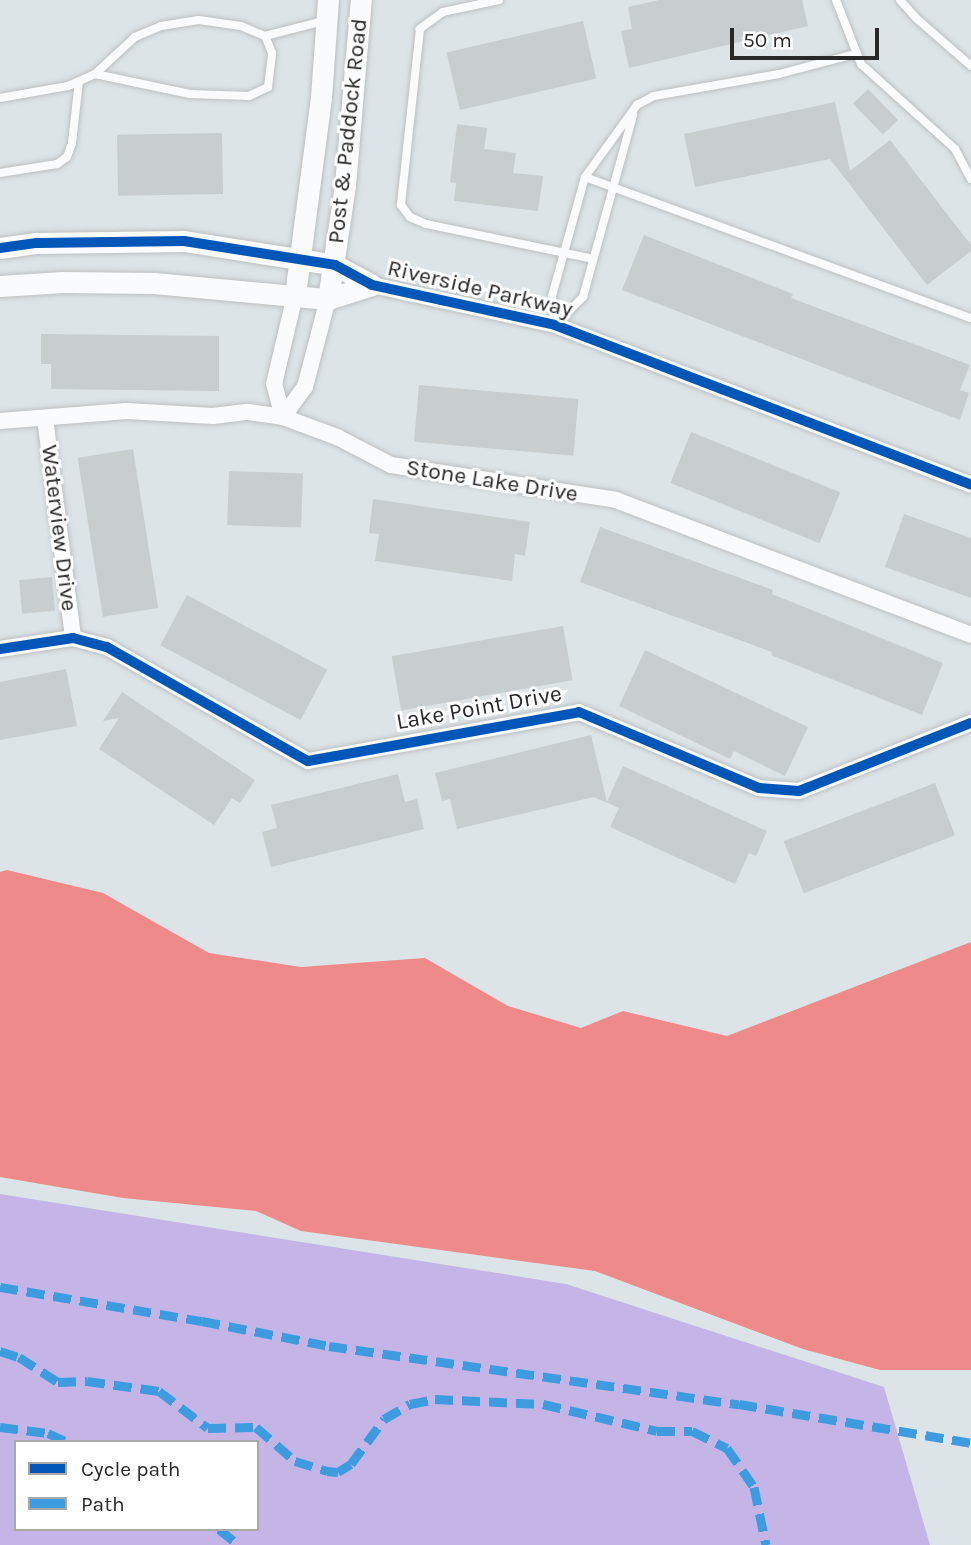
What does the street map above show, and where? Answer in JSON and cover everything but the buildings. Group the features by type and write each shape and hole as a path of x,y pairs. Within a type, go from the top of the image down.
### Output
{"street":[{"name":"Post & Paddock Road","path":"283,417 305,387 335,265 352,115 360,0"},
{"name":"Post & Paddock Road","path":"283,417 274,384 301,260 328,10"},
{"name":"Riverside Parkway","path":"0,248 37,243 184,241 335,265 372,285 555,325 971,485"},
{"name":"Riverside Parkway","path":"0,286 63,282 154,282 327,299 372,285"},
{"name":"Stone Lake Drive","path":"0,421 127,411 213,416 248,412 283,417 337,437 391,465 616,500 971,635"},
{"name":"Waterview Drive","path":"45,418 73,638"},
{"name":"Lake Point Drive","path":"0,649 73,638 107,647 307,761 579,712 759,788 799,791 971,723"}],"lane":[{"path":"499,0 443,12 419,29 401,205 410,217 426,224 593,259"},
{"path":"836,0 861,64 955,149 971,179"},
{"path":"901,0 916,18 971,66"},
{"path":"265,36 328,10"},
{"path":"0,99 68,86 95,74 135,37 161,26 199,20 241,26 265,36 272,53 268,87 249,96 190,94 95,74"},
{"path":"555,325 552,296 585,177 642,100 779,74 855,54"},
{"path":"0,173 57,164 67,157 72,143 79,81"},
{"path":"555,325 583,297 634,109"},
{"path":"585,177 971,318"}],"shaded area":[{"path":"7,870 103,893 209,953 301,967 425,958 508,1006 581,1028 623,1011 727,1036 971,942 971,1370 880,1370 803,1349 595,1271 301,1231 256,1211 123,1198 0,1177 0,872"},
{"path":"0,1194 566,1284 884,1387 930,1545 0,1545"}],"marked path":[{"path":"0,1287 202,1321 329,1346 739,1404 971,1443"},
{"path":"0,1351 19,1357 58,1382 87,1381 159,1391 208,1428 256,1427 295,1461 327,1471 338,1472 351,1464 384,1419 410,1404 435,1399 543,1404 657,1431 692,1431 727,1448 754,1487 766,1545"},
{"path":"0,1427 48,1433 63,1440"},
{"path":"222,1531 239,1545"}],"cycle path":[{"path":"0,248 37,243 184,241 335,265 372,285 555,325 971,485"},
{"path":"0,649 73,638 107,647 308,761 579,712 759,788 799,791 971,723"}]}
